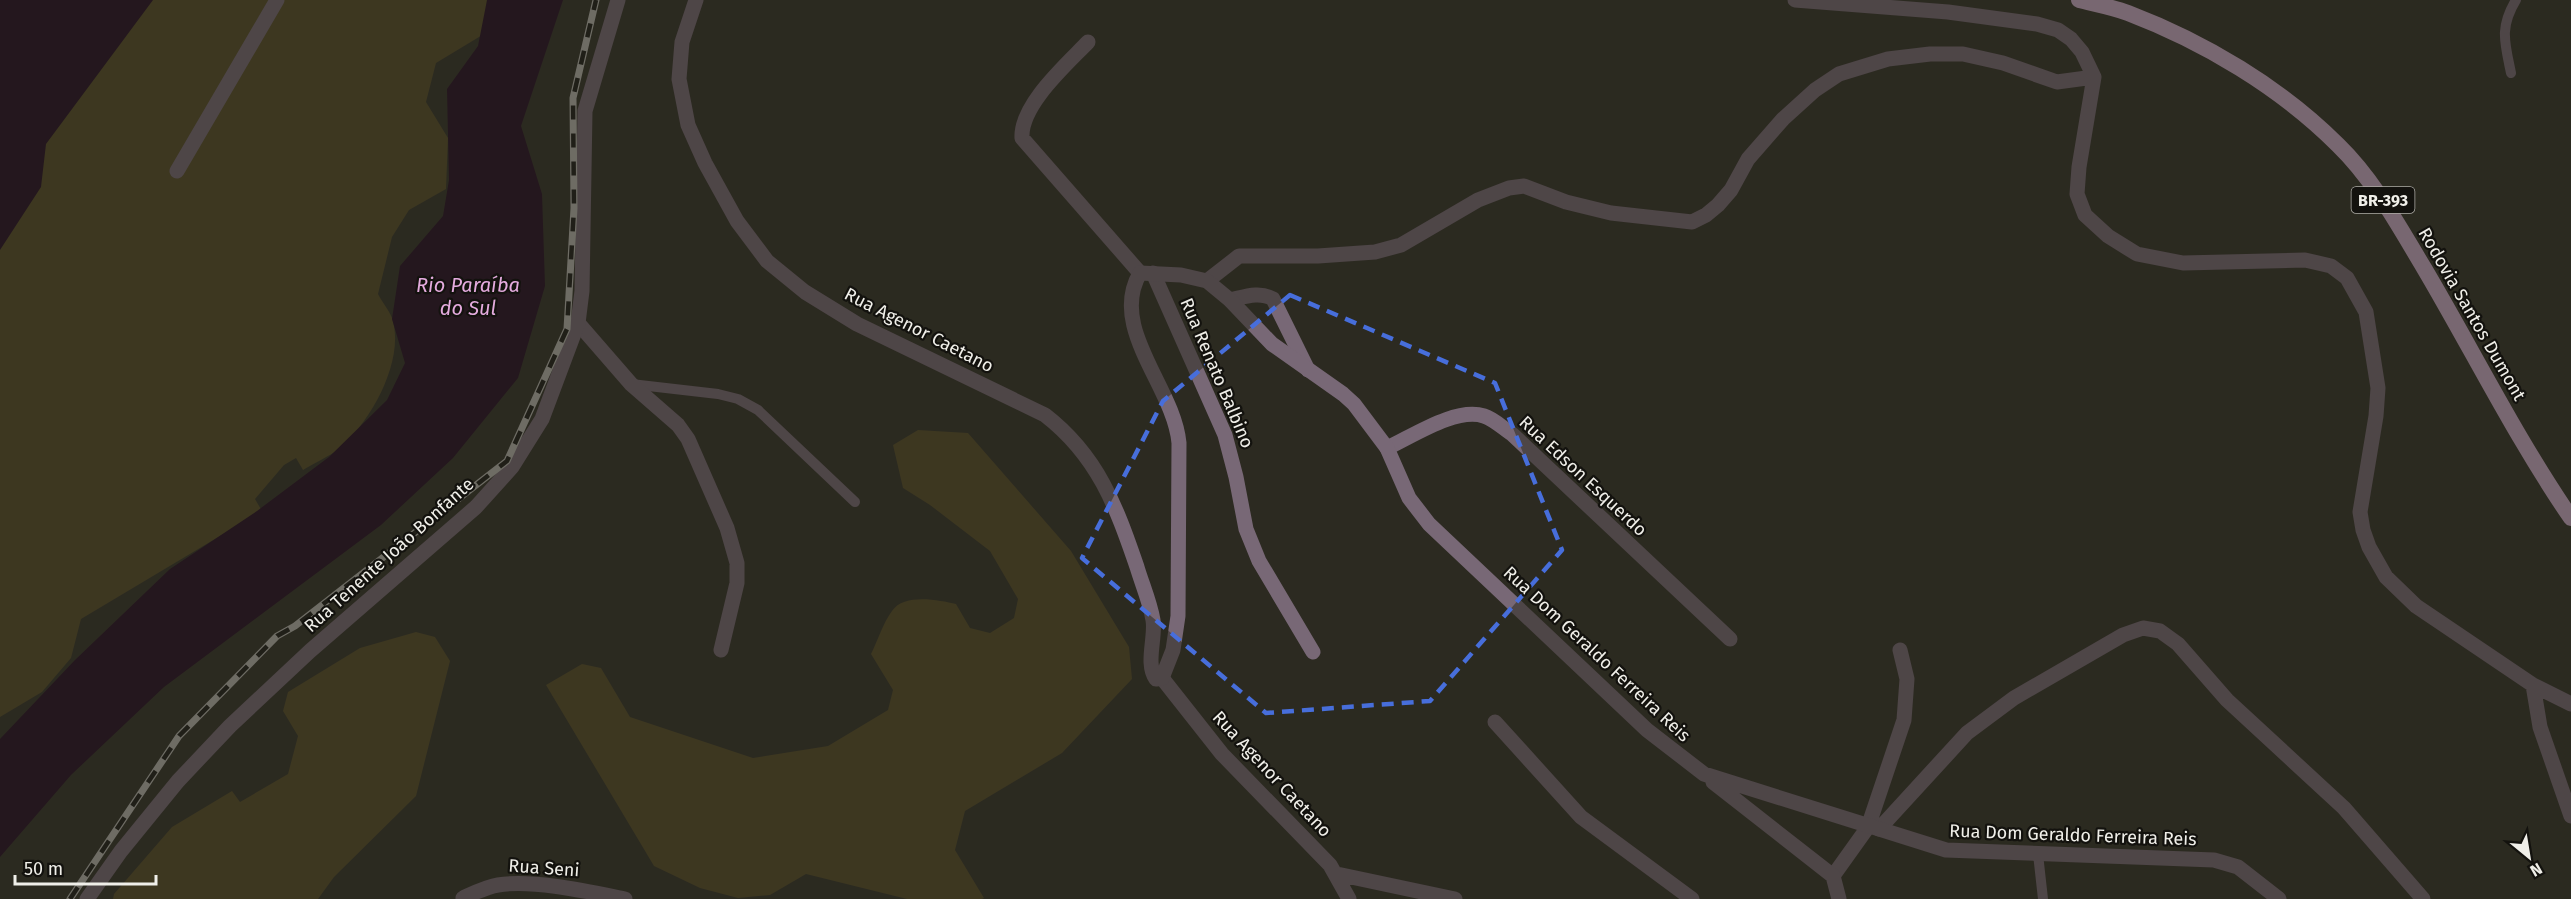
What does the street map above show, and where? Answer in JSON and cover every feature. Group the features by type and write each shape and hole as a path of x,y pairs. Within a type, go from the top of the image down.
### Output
{"highway":[{"name":"Rodovia Santos Dumont","path":"2079,0 2124,6 2206,49 2283,97 2339,145 2386,204 2440,295 2536,467 2571,519"}],"street":[{"path":"177,171 277,0"},
{"name":"Rua Tenente João Bonfante","path":"87,899 121,851 230,726 310,651 476,507 512,467 542,420 578,324 582,291 585,111 618,0"},
{"name":"Rua Agenor Caetano","path":"696,0 682,42 679,79 688,125 705,163 751,241 767,261 786,278 857,324 1045,415 1066,431 1098,474 1120,518 1152,613 1155,630 1153,674 1158,680 1162,678 1222,754 1337,874 1349,899"},
{"path":"1795,0 1937,11 2037,24 2058,30 2071,39 2082,52 2094,77 2090,113 2079,167 2077,194 2085,215 2108,236 2137,254 2182,262 2305,260 2331,266 2347,278 2366,312 2378,388 2376,416 2360,512 2369,547 2386,577 2416,606 2533,685 2571,704"},
{"name":"Rua Renato Balbino","path":"1088,42 1045,89 1025,118 1022,138 1147,273 1225,435 1250,540 1313,651"},
{"path":"1207,281 1239,256 1318,256 1375,252 1401,245 1478,200 1509,188 1524,186 1566,202 1611,213 1692,222 1706,215 1718,205 1731,190 1748,159 1783,119 1815,90 1839,74 1888,59 1930,54 1963,54 2003,63 2057,82 2094,77"},
{"path":"1147,273 1132,286 1130,301 1135,332 1172,413 1178,429 1179,443 1177,625 1173,650 1162,678"},
{"name":"Rua Dom Geraldo Ferreira Reis","path":"1147,273 1181,274 1207,281 1230,300 1260,333 1354,404 1387,448 1409,498 1429,524 1647,730 1704,774 1947,850 2214,860 2238,867 2279,899"},
{"path":"1230,300 1253,295 1268,296 1273,299 1308,370"},
{"path":"578,324 631,384 667,413 688,440 734,546 737,563 737,583 721,650"},
{"name":"Rua Edson Esquerdo","path":"1387,448 1450,418 1467,413 1486,416 1512,434 1730,639"},
{"path":"1833,876 1873,828 1966,733 2014,698 2123,635 2143,628 2160,631 2178,644 2227,700 2344,808 2423,899"},
{"path":"1873,828 1904,720 1906,679 1900,650"},
{"path":"2533,685 2540,727 2571,816"},
{"path":"1495,722 1581,817 1692,899"},
{"path":"1704,774 1833,876 1839,899"},
{"path":"1337,874 1455,899"},
{"name":"Rua Seni","path":"462,899 498,884 577,889 625,899"}],"lane":[{"path":"2511,73 2504,35 2507,15 2516,0"},
{"path":"631,384 718,394 738,399 758,410 855,502"},
{"path":"2038,854 2043,899"}],"highlighted area":[{"path":"1290,295 1495,383 1562,550 1430,701 1266,713 1082,558 1163,401"}],"shaded area":[{"path":"118,0 490,0 484,34 436,63 426,102 448,138 446,189 409,210 392,237 378,294 392,318 395,335 394,353 390,371 373,407 351,438 330,455 303,470 296,458 284,465 255,499 262,511 81,619 71,658 42,692 0,717 0,244 22,164"},
{"path":"918,430 968,433 1071,551 1129,647 1132,679 1062,753 965,811 955,850 984,898 982,899 907,899 806,874 770,895 738,898 700,888 654,866 546,685 582,664 601,668 630,717 753,758 828,746 888,710 893,690 871,654 886,621 897,605 922,599 956,604 970,628 990,633 1014,618 1018,599 990,551 930,505 903,488 893,445"},
{"path":"416,632 435,637 450,661 416,796 334,877 318,899 113,899 114,894 172,827 232,791 240,802 288,774 298,736 283,711 288,692 360,648"}],"water":[{"path":"0,0 153,0 46,144 41,187 0,250"},
{"name":"Rio Paraíba do Sul","path":"487,0 563,0 521,126 542,194 545,286 518,378 453,458 381,525 164,687 71,775 0,857 0,739 75,660 170,569 257,511 329,457 387,400 405,363 392,319 400,266 443,216 449,180 447,89 478,46"}],"railway":[{"path":"70,899 179,736 277,636 295,626 507,461 567,329 574,208 573,98 596,0"}]}
